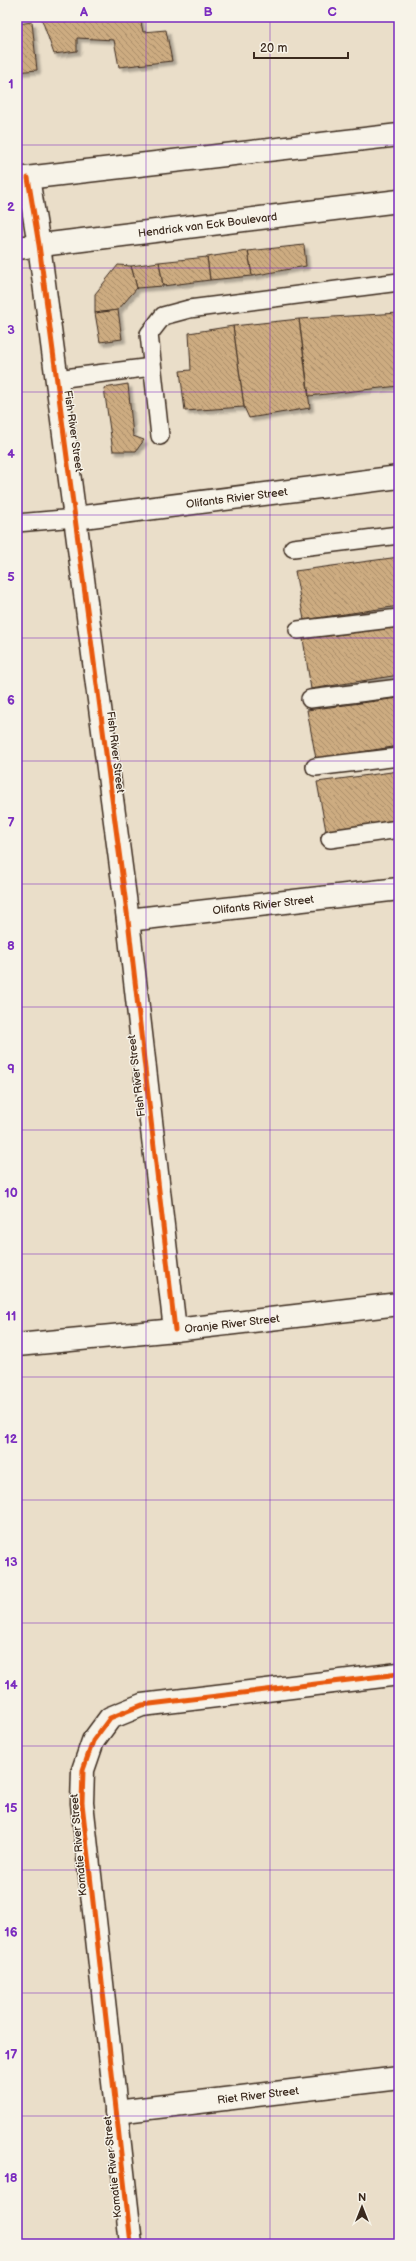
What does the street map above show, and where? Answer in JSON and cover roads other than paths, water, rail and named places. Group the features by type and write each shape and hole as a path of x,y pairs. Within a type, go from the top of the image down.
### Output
{"street":[{"path":"22,179 399,135"},
{"name":"Fish River Street","path":"22,179 39,245 57,379 128,920 175,1330"},
{"name":"Hendrick van Eck Boulevard","path":"17,248 399,201"},
{"name":"Olifants Rivier Street","path":"75,518 399,477"},
{"name":"Olifants Rivier Street","path":"128,920 399,889"},
{"name":"Oranje River Street","path":"17,1345 175,1330 399,1304"},
{"name":"Komatie River Street","path":"131,2244 82,1803 83,1770 94,1741 110,1718 142,1705 399,1674"},
{"name":"Riet River Street","path":"116,2112 399,2078"}],"lane":[{"path":"160,436 149,334 163,316 189,309 399,282"},
{"path":"57,379 152,367"},
{"path":"17,524 75,518"},
{"path":"293,548 399,535"},
{"path":"298,630 399,618"},
{"path":"310,699 399,688"},
{"path":"315,767 399,757"},
{"path":"330,839 399,829"}]}
